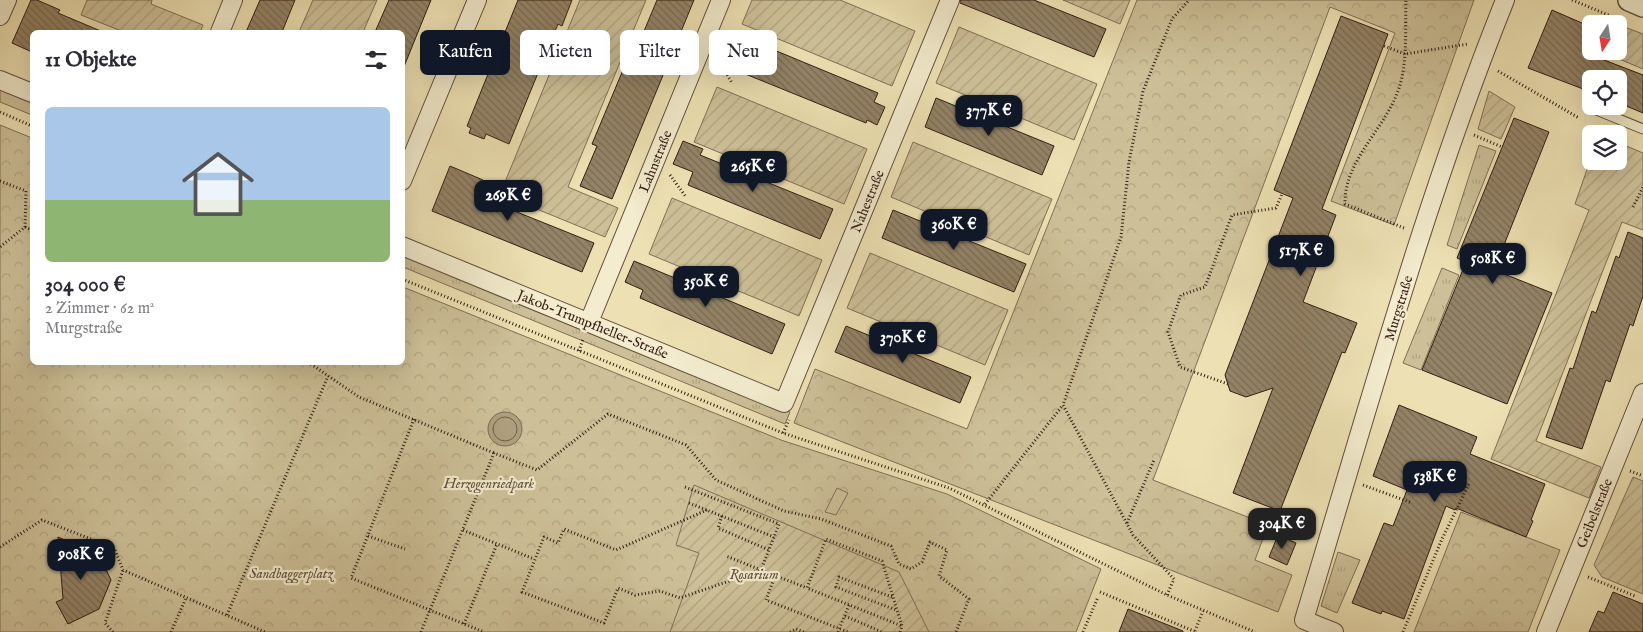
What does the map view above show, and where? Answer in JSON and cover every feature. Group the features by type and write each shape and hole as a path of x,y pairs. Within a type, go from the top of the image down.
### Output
{"street":[{"path":"0,16 6,0"},
{"path":"221,30 233,0"},
{"path":"405,173 477,0"},
{"name":"Lahnstraße","path":"589,322 721,0"},
{"name":"Nahestraße","path":"784,402 950,0"},
{"name":"Murgstraße","path":"1334,632 1304,620 1421,235 1457,128 1505,0"},
{"path":"1629,0 1643,6"},
{"path":"0,80 30,92"},
{"name":"Jakob-Trumpfheller-Straße","path":"405,247 784,402"},
{"name":"Geibelstraße","path":"1546,632 1643,393"}],"lane":[{"path":"1609,115 1643,129"}],"path":[{"path":"985,504 1063,405 1121,237 1129,162 1143,91 1172,20 1188,0"},
{"path":"1406,0 1404,54 1399,90 1389,111 1352,170 1344,191 1345,204 1421,235"},
{"path":"1572,0 1608,15"},
{"path":"1384,46 1404,54 1489,41"},
{"path":"1482,61 1583,120"},
{"path":"0,112 30,125"},
{"path":"1457,128 1502,147"},
{"path":"0,181 26,192 25,227 0,247"},
{"path":"1634,207 1643,188"},
{"path":"1228,384 1180,367 1168,332 1180,295 1205,287 1232,215 1276,208 1282,194"},
{"path":"25,227 30,229"},
{"path":"405,280 784,433 949,488 1167,595 1255,632"},
{"path":"312,365 359,397 537,470 608,414 686,445 716,480 784,511 821,518 891,546 899,564 911,568 922,562 930,542 947,550 939,576 969,599 956,632"},
{"path":"227,615 328,376"},
{"path":"1063,405 1133,535 1174,579 1167,595"},
{"path":"414,419 351,578 484,632"},
{"path":"421,632 494,452"},
{"path":"1126,523 1154,460"},
{"path":"1346,479 1412,503"},
{"path":"1403,632 1442,539 1469,484"},
{"path":"685,488 779,524 761,570 680,598 660,591 636,595 618,588 604,623 522,592 544,537 558,543 564,529 616,550 707,510"},
{"path":"689,503 774,537"},
{"path":"722,516 718,528 769,550"},
{"path":"0,547 42,520 114,548 122,570 105,623 113,632"},
{"path":"463,530 534,559"},
{"path":"368,536 405,550"},
{"path":"807,588 826,539 882,562 902,626 900,632"},
{"path":"464,624 497,544"},
{"path":"726,556 902,626"},
{"path":"122,570 265,632"},
{"path":"1571,570 1635,596"},
{"path":"775,576 766,600 848,632"},
{"path":"892,597 839,577 836,587 897,610"},
{"path":"1100,592 1195,632 1204,611"},
{"path":"1083,632 1098,597"},
{"path":"171,632 186,598"},
{"path":"839,630 849,605"},
{"path":"845,616 882,632"},
{"path":"790,632 796,629 804,632"}],"green space":[{"path":"87,0 152,0 151,4 203,25 201,30 119,30 81,15"},
{"path":"313,0 377,0 364,30 300,30"},
{"path":"580,0 646,0 633,30 620,30 620,62 568,187 618,208 605,237 500,194 549,75 610,75 610,30 568,30"},
{"path":"752,0 840,0 915,31 892,86 777,38 777,30 757,30 742,24"},
{"path":"1063,0 1130,0 1120,24"},
{"path":"1137,0 1474,0 1394,225 1331,201 1395,33 1330,7 1153,480 1268,525 1255,560 1292,575 1278,612 794,423 815,369 967,429"},
{"path":"959,27 1097,84 1074,140 936,83"},
{"path":"1628,28 1643,34 1643,69 1622,60 1628,60"},
{"path":"717,87 867,149 844,204 694,142"},
{"path":"0,90 30,102 30,114 0,102"},
{"path":"1489,91 1515,107 1501,139 1478,129"},
{"name":"Herzogenriedpark","path":"0,125 30,137 30,365 405,365 405,288 781,440 947,494 1101,569 1076,632 0,632"},
{"path":"913,142 1052,199 1029,255 891,197"},
{"path":"1479,145 1496,151 1457,249 1447,245"},
{"path":"1627,146 1643,153 1643,230 1622,222 1536,441 1601,467 1589,498 1491,459 1589,210 1575,204 1587,170 1627,170"},
{"path":"672,198 822,260 799,316 649,254"},
{"path":"870,253 1008,310 985,365 847,308"},
{"path":"405,255 790,412 785,424 405,268"},
{"path":"1442,268 1459,275 1421,370 1403,363"},
{"path":"1633,477 1643,481 1643,594 1602,577 1594,565"},
{"name":"Rosarium","path":"694,485 899,572 929,632 670,632 699,553 676,545"},
{"path":"837,488 848,493 836,515 825,512"},
{"path":"1461,512 1560,550 1528,632 1414,632"},
{"path":"1338,552 1360,560 1337,613 1321,606"}],"water":[{"path":"505,412 517,417 522,429 517,441 505,446 493,441 488,429 493,417"}],"building":[{"path":"31,0 37,0 60,10 58,13 98,30 30,30 30,51 12,43"},
{"path":"260,0 295,0 283,30 247,30"},
{"path":"389,0 431,0 405,64 405,30 376,30"},
{"path":"518,0 572,0 562,26 558,24 556,30 520,30 520,75 537,75 509,144 486,134 484,139 469,133 471,128 467,126 488,75 510,75 510,30 506,30"},
{"path":"657,0 694,0 682,30 644,30"},
{"path":"960,0 1034,0 1106,29 1094,57 960,3"},
{"path":"1552,10 1582,23 1582,60 1604,60 1643,75 1643,113 1627,106 1627,70 1582,70 1582,89 1528,68"},
{"path":"1341,16 1388,34 1322,209 1336,215 1303,302 1357,323 1345,353 1342,352 1280,511 1233,493 1273,388 1246,397 1230,391 1225,375 1293,198 1274,190"},
{"path":"777,51 878,93 874,102 885,107 877,125 867,120 866,123 748,75 777,75"},
{"path":"621,75 663,75 612,199 580,186 597,146 592,144"},
{"path":"936,98 1054,146 1042,175 925,127"},
{"path":"1514,118 1549,132 1494,270 1552,293 1507,404 1422,370 1466,262 1457,258"},
{"path":"683,141 703,149 700,155 833,209 820,239 688,185 693,172 673,164"},
{"path":"450,166 483,180 477,196 594,243 582,272 432,211"},
{"path":"893,210 1026,264 1014,292 882,238"},
{"path":"1628,232 1643,238 1643,296 1633,326 1630,324 1610,382 1606,380 1582,449 1546,437 1570,368 1573,369 1592,311 1596,313 1616,256 1619,258"},
{"path":"634,261 785,324 772,354 640,298 643,290 625,282"},
{"path":"846,326 971,377 960,403 835,352"},
{"path":"1399,405 1477,437 1470,454 1545,484 1526,537 1456,508 1455,510 1446,506 1404,619 1382,611 1381,614 1352,603 1384,523 1393,526 1407,490 1373,476"},
{"path":"1278,535 1296,543 1287,565 1269,557"},
{"path":"58,537 99,555 111,580 99,609 68,624 56,602 63,599"},
{"path":"1613,592 1643,604 1643,632 1589,632 1598,611 1604,613"},
{"path":"1128,609 1183,631 1183,632 1119,632"}],"park label":[{"name":"Sandbaggerplatz","path":"291,573"}]}
